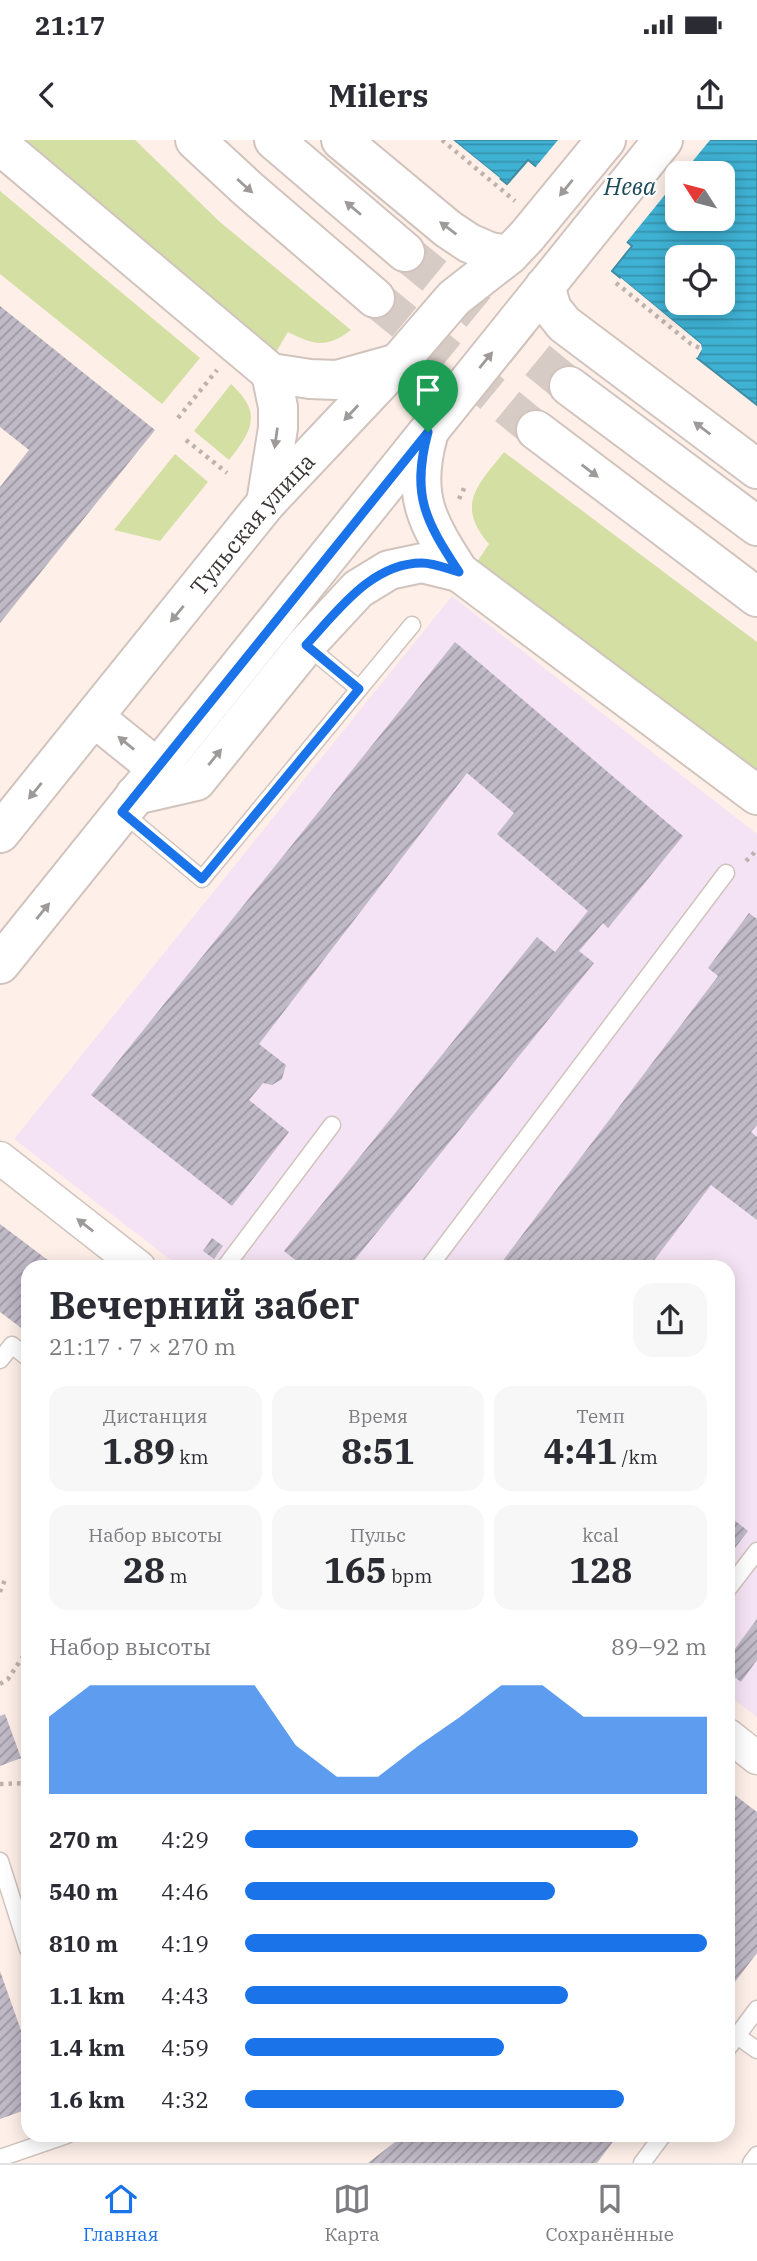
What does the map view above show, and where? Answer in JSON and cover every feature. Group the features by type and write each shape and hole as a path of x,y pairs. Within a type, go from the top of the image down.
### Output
{"main road":[{"path":"195,140 374,298"},
{"path":"274,140 405,252"},
{"path":"341,140 438,221 469,243 490,252 518,231"},
{"name":"Тульская улица","path":"0,833 266,503 398,363 454,298 606,140"},
{"path":"0,964 663,140"},
{"path":"0,145 271,373 310,380 337,380 398,363"},
{"path":"553,275 552,309 564,324 757,469"},
{"path":"266,503 278,428 278,407 271,373"},
{"path":"569,386 757,526"},
{"path":"536,430 757,597"},
{"path":"428,432 420,479 423,506 435,535 459,572 757,795"},
{"path":"138,792 196,781 306,645 358,589 389,570 422,563 459,572"},
{"path":"94,718 138,792"}],"street":[{"path":"0,1158 130,1260"},
{"path":"735,1741 757,1758"}],"lane":[{"path":"138,792 202,879 412,625"},
{"path":"306,645 359,689"},
{"path":"434,1260 726,873"},
{"path":"230,1260 332,1125"},
{"path":"0,1360 12,1345 21,1352"},
{"path":"735,1580 757,1551"},
{"path":"0,1861 21,1927"},
{"path":"735,2039 757,2009"},
{"path":"735,2043 757,2050"},
{"path":"0,2158 47,2142"},
{"path":"658,2142 646,2158 663,2163"},
{"path":"751,2163 757,2155"}],"path":[{"path":"442,140 518,231"},
{"path":"616,283 691,344 702,349"},
{"path":"178,418 223,362"},
{"path":"186,440 227,473"},
{"path":"749,859 757,849"},
{"path":"0,1592 6,1577"},
{"path":"0,1684 8,1679 21,1660"},
{"path":"0,1784 21,1783"}],"shaded area":[{"path":"452,596 757,834 757,1717 735,1700 735,1260 171,1260 14,1139"}],"green space":[{"path":"21,140 135,140 220,222 351,330 334,340 320,343 288,332 276,352"},
{"path":"0,191 200,358 162,404 0,274"},
{"path":"231,384 247,404 251,422 244,440 229,460 194,431"},
{"path":"504,452 757,642 757,773 477,562 489,544 473,518 474,496"},
{"path":"175,454 208,482 160,541 114,530"}],"water":[{"name":"Нева","path":"453,140 757,140 757,405 697,358 701,344 666,315 735,315 735,245 665,245 665,314 612,271 632,246 528,160 507,184"}],"pier":[{"path":"450,140 500,178 498,181"},
{"path":"558,140 710,140 693,161 665,161 665,195 625,244 534,169"},
{"path":"621,278 701,344 702,349 697,358 694,356 698,346 619,280"}],"building":[{"path":"0,306 155,430 0,623 0,487 29,450 0,427"},
{"path":"455,642 683,836 608,928 603,923 579,951 594,963 355,1260 295,1260 284,1251 537,937 555,952 588,911 497,834 514,813 467,773 259,1044 286,1065 282,1079 272,1085 263,1083 249,1100 289,1132 232,1206 91,1095"},
{"path":"749,913 757,919 757,1125 751,1132 757,1137 757,1220 711,1185 654,1260 503,1260 718,976 708,968"},
{"path":"0,1224 48,1260 21,1260 21,1328 0,1312"},
{"path":"212,1238 223,1246 214,1259 203,1251"},
{"path":"735,1521 748,1531 735,1548"},
{"path":"757,1619 757,1660 741,1682 735,1677 735,1649"},
{"path":"5,1714 21,1758 0,1766 0,1716"},
{"path":"735,1795 757,1812 757,1953 735,1982"},
{"path":"0,1971 21,2030 21,2112 0,2119"},
{"path":"395,2142 613,2142 597,2163 368,2163"}],"tunnel":[{"path":"405,252 569,386"},
{"path":"375,298 536,430"}],"route":[{"path":"428,432 420,479 423,506 435,535 459,572 422,563 389,570 358,589 306,645 359,689 202,879 122,812 428,432"}]}
